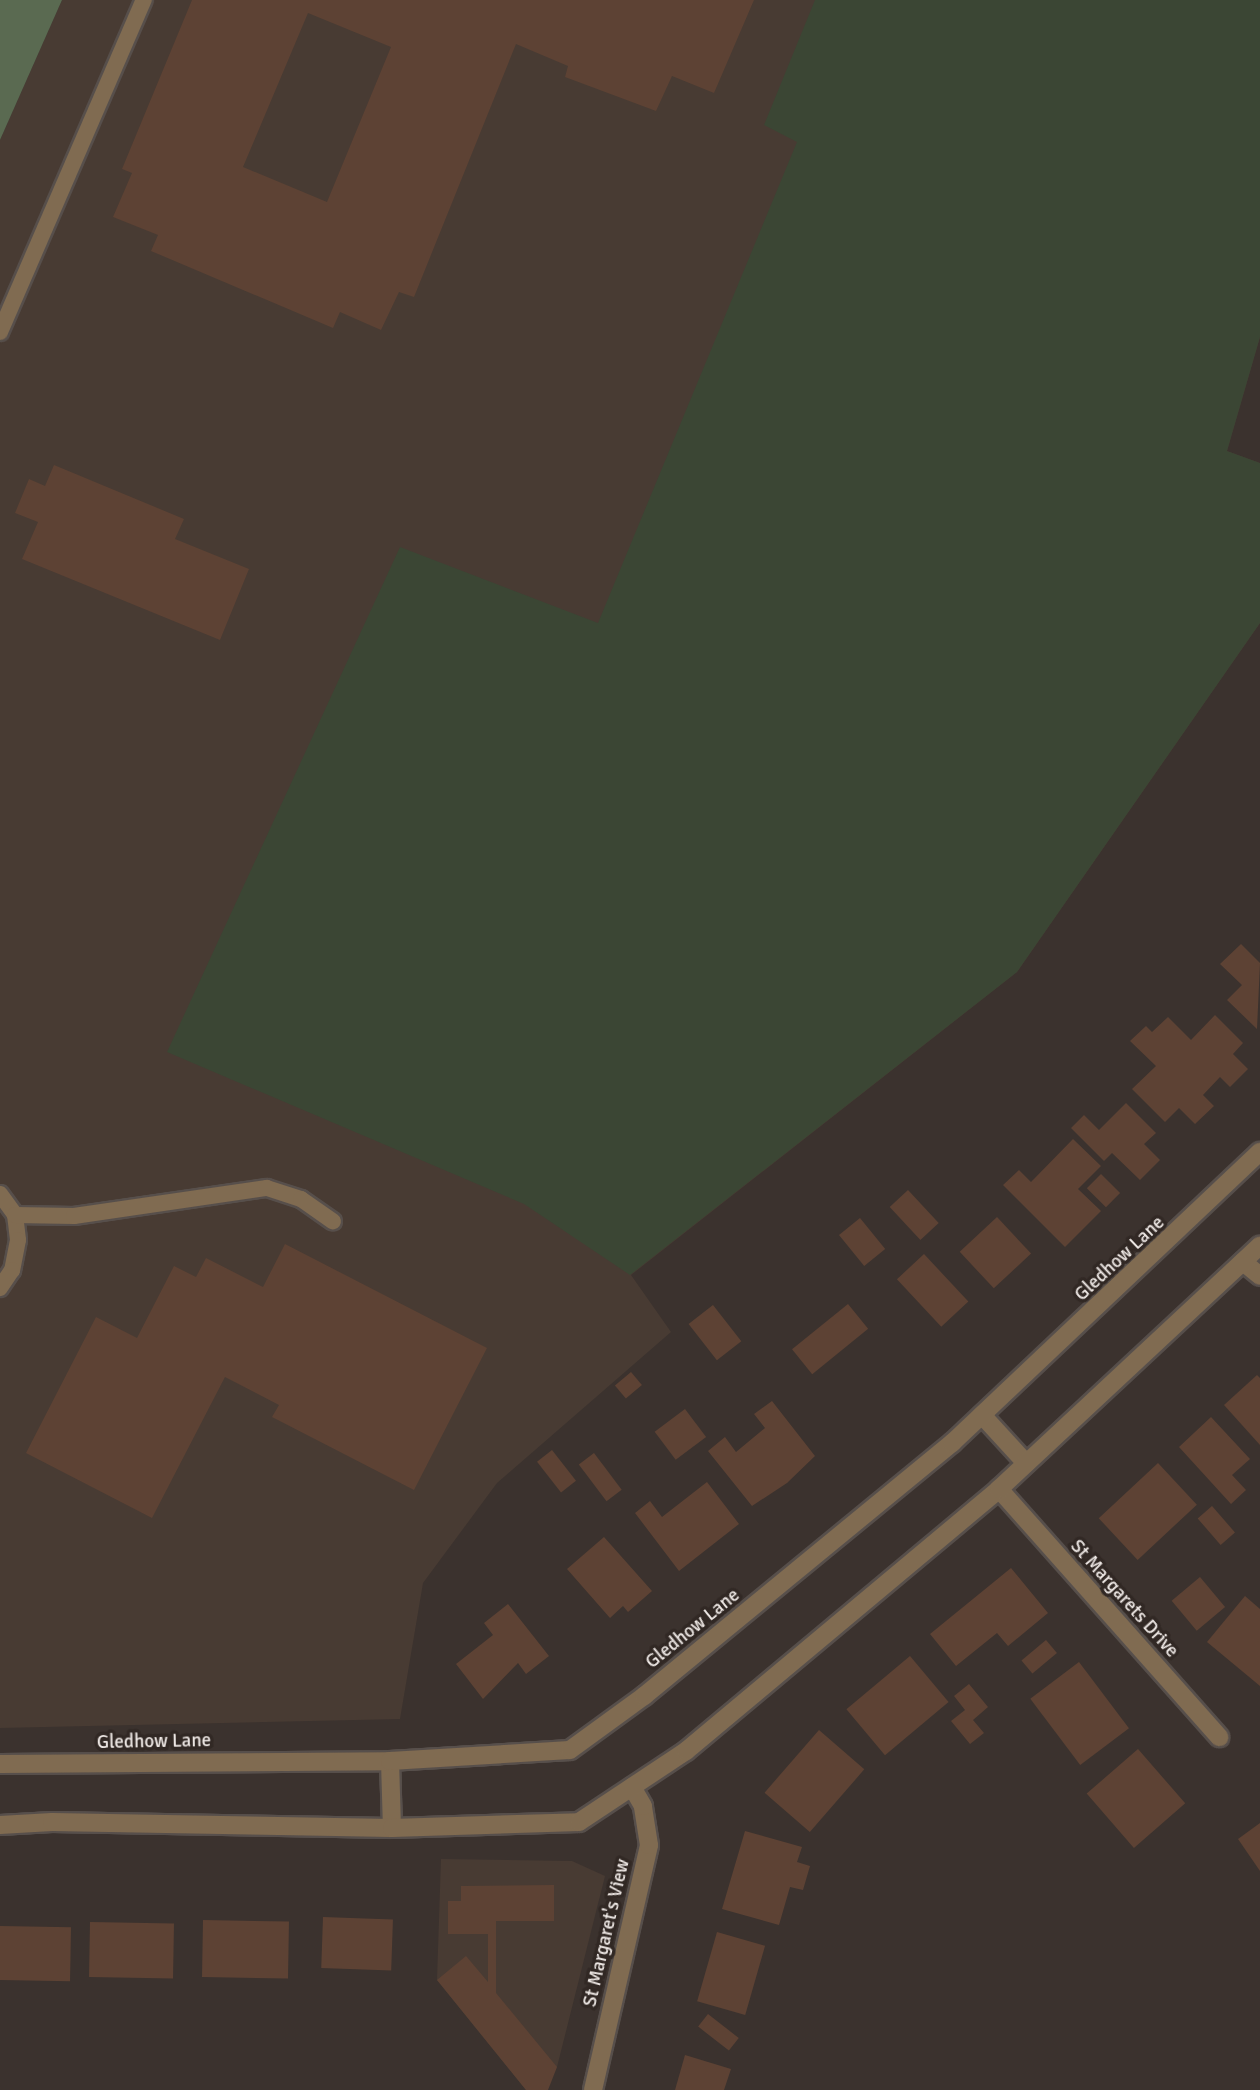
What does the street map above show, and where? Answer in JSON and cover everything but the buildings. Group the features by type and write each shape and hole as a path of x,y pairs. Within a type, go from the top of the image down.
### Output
{"street":[{"name":"Gledhow Lane","path":"0,1764 390,1761 570,1750 645,1696 982,1415 1260,1152"},
{"path":"0,1825 52,1822 392,1828 579,1822 686,1751 999,1489 1260,1246"},
{"path":"1243,1262 1260,1276"},
{"path":"982,1415 1026,1463"},
{"name":"St Margarets Drive","path":"999,1489 1219,1737"},
{"path":"390,1761 392,1828"},
{"name":"St Margaret's View","path":"593,2090 649,1845 643,1806 632,1787"}],"lane":[{"path":"0,332 144,0"},
{"path":"15,1215 74,1216 267,1188 301,1199 333,1221"},
{"path":"0,1194 15,1215 18,1240 12,1270 0,1288"}],"shaded area":[{"path":"62,0 1260,0 1260,337 1227,451 1260,463 1260,623 1017,972 631,1275 671,1332 497,1483 423,1583 400,1719 0,1728 0,140"},
{"path":"441,1859 572,1861 605,1876 557,2067 526,2090 437,1980"}],"green space":[{"path":"0,0 62,0 0,140"},
{"path":"815,0 1260,0 1260,337 1227,451 1260,463 1260,623 1017,972 630,1275 524,1204 167,1052 400,547 598,623 797,142 764,125"}]}
